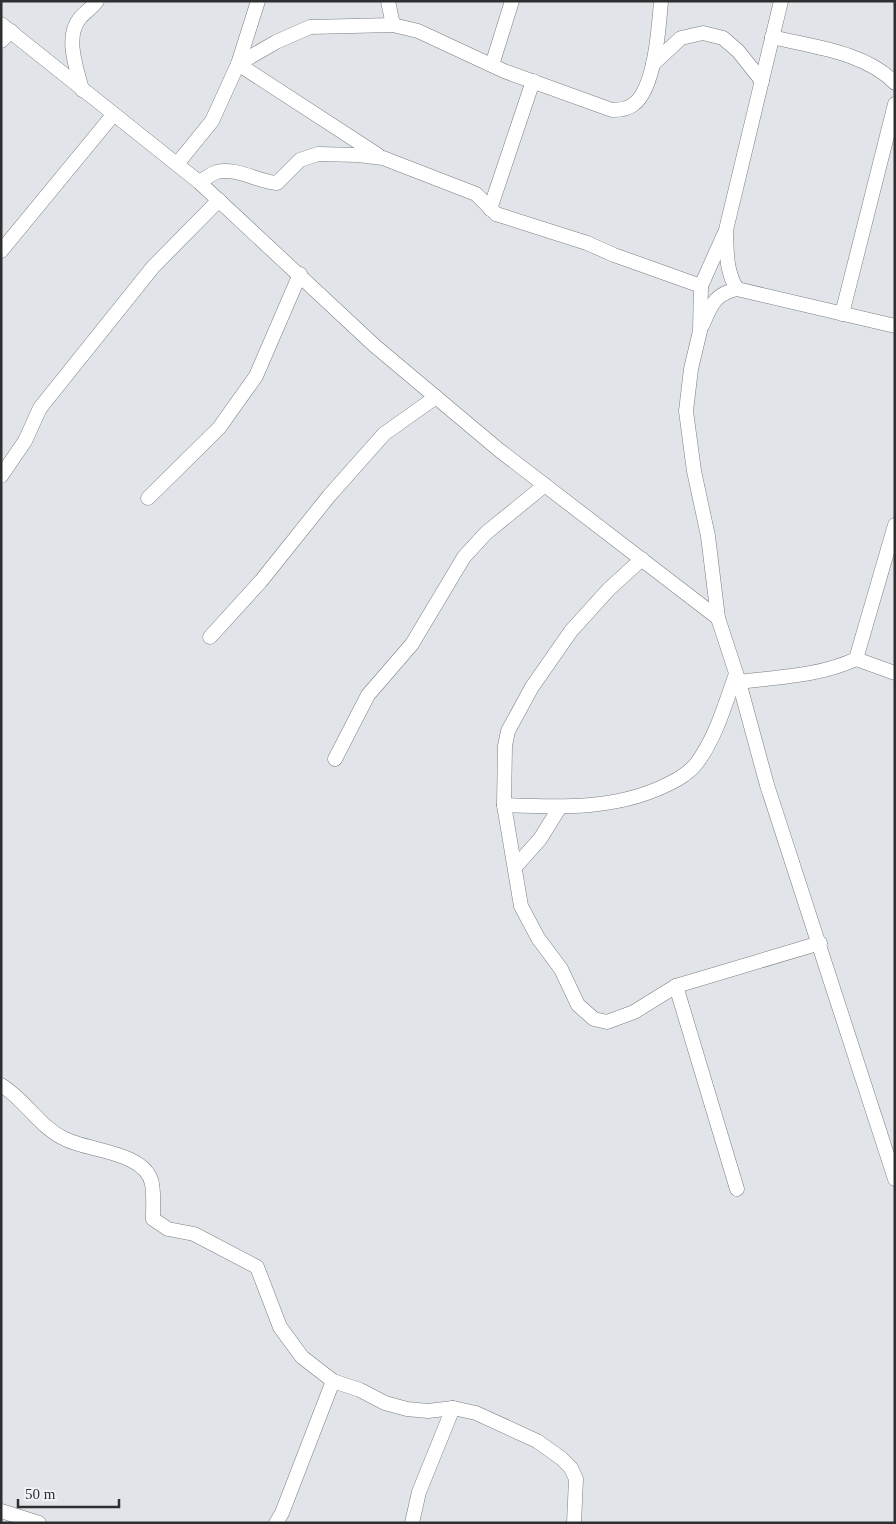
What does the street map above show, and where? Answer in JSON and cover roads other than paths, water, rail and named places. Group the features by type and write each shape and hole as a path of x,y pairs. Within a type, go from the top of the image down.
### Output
{"street":[{"path":"82,90 73,52 74,31 80,18 97,1"},
{"path":"177,164 212,121 238,64 258,1"},
{"path":"388,1 393,25"},
{"path":"492,65 512,1"},
{"path":"238,64 276,42 310,27 393,25 418,31 492,65 612,110 624,109 634,105 642,94 653,64 661,1"},
{"path":"700,330 701,286 726,230 780,1"},
{"path":"4,32 82,90 199,182 300,274 375,346 436,397 545,486 718,618"},
{"path":"653,64 681,38 703,34 723,38 738,51 762,81"},
{"path":"772,37 839,53 873,66 895,84"},
{"path":"238,64 383,158 476,194 496,214 587,243 614,256 701,286"},
{"path":"490,209 533,81"},
{"path":"842,314 895,104"},
{"path":"1,251 113,115"},
{"path":"199,182 218,172 235,173 278,183 300,160 318,154 383,158"},
{"path":"1,476 25,441 40,408 152,266 219,200"},
{"path":"726,230 727,264 737,289"},
{"path":"148,498 218,428 256,376 300,274"},
{"path":"895,326 737,289 725,292 714,300 700,330 691,368 686,411 694,471 708,536 718,618 738,678 767,785 820,943 895,1179"},
{"path":"210,638 261,581 329,496 384,434 436,397"},
{"path":"335,759 368,694 412,644 464,557 486,533 545,486"},
{"path":"856,659 895,525"},
{"path":"642,559 609,589 571,632 532,687 508,731 505,746 504,805 516,866 517,890 525,914 538,938 561,969 578,1005 594,1018 607,1022 634,1012 676,986 820,943"},
{"path":"738,678 815,673 842,666 856,659 895,673"},
{"path":"504,805 560,807 623,801 647,794 682,777 706,749 738,678"},
{"path":"516,866 540,839 560,807"},
{"path":"676,986 738,1189"},
{"path":"1,1085 26,1105 44,1126 65,1140 110,1152 142,1166 152,1183 153,1219 168,1228 194,1234 257,1267 280,1327 302,1357 333,1381 360,1390 385,1403 407,1409 453,1408 476,1414 537,1441 561,1458 571,1468 576,1479 574,1523"},
{"path":"276,1523 282,1513 333,1381"},
{"path":"412,1523 419,1492 453,1408"},
{"path":"1,1511 39,1523"}]}
